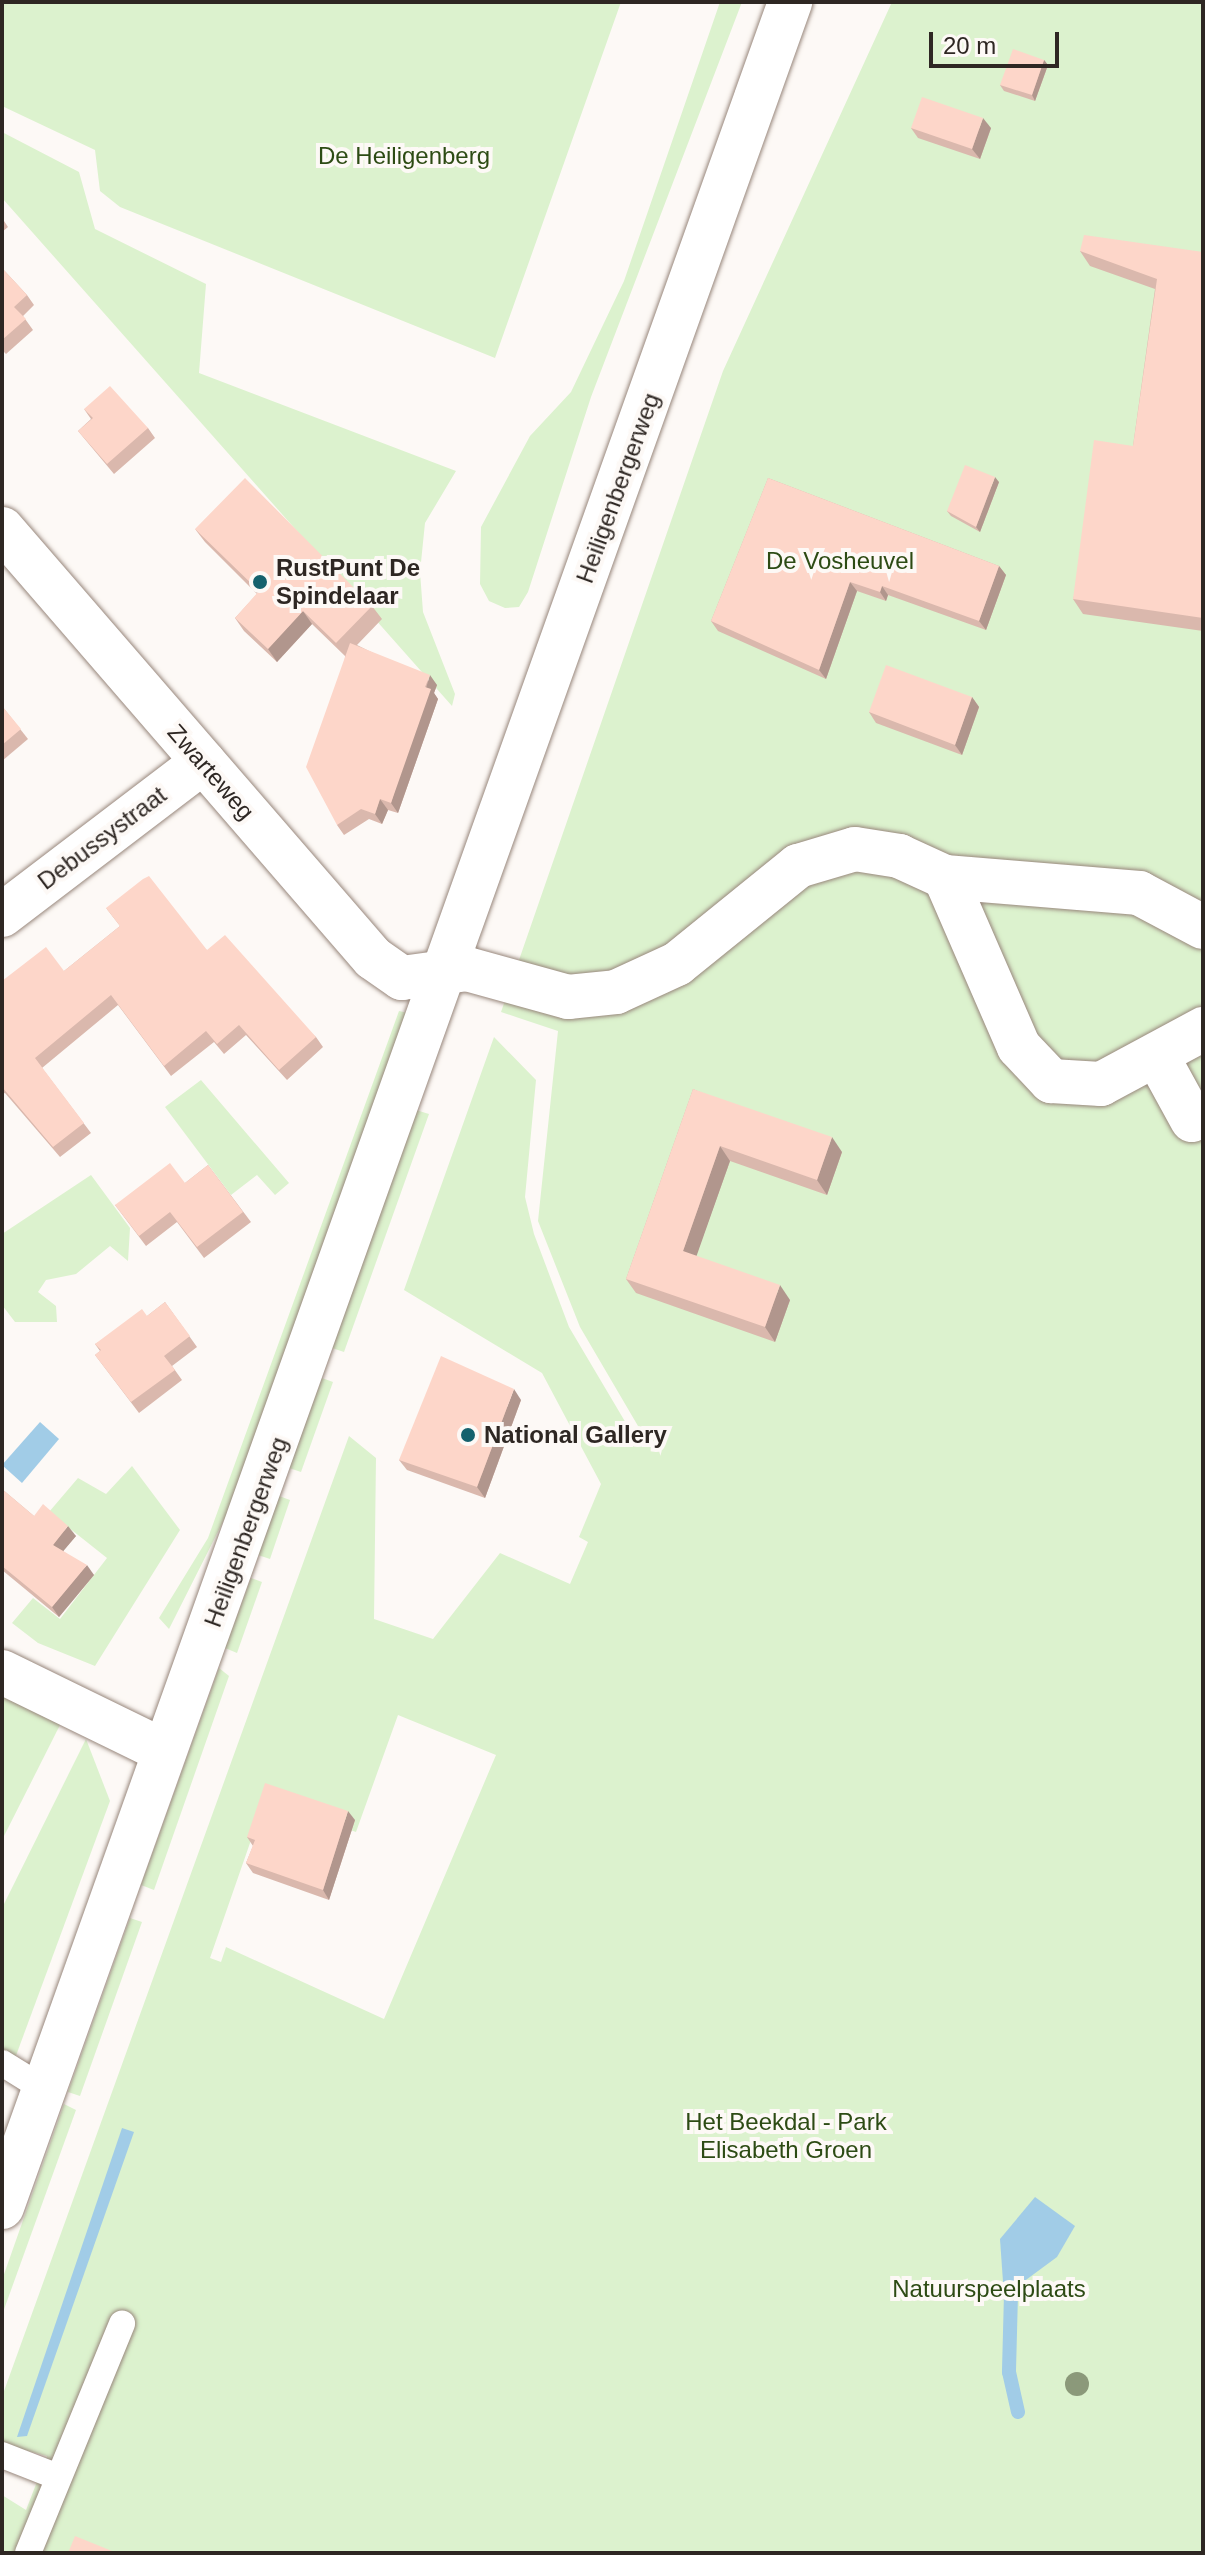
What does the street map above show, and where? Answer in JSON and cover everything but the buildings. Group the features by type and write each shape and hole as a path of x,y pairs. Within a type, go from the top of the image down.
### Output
{"street":[{"name":"Heiligenbergerweg","path":"2,2207 164,1751 248,1532 439,972 790,2"},
{"name":"Zwarteweg","path":"2,529 373,958 402,978 439,972"},
{"name":"Debussystraat","path":"2,915 203,762"},
{"path":"439,972 467,969 568,997 616,992 677,964 760,890 825,854 877,851 945,877 1139,893 1203,927"},
{"path":"945,877 981,970 1038,1072 1082,1088 1157,1056 1203,1029"},
{"path":"1157,1056 1192,1120"},
{"path":"2,1672 164,1751"}],"lane":[{"path":"2,2063 44,2089"},
{"path":"28,2553 122,2324"},
{"path":"2,2455 58,2477"}],"green space":[{"name":"De Heiligenberg","path":"2,2 621,2 495,358 120,207 100,191 95,150 2,106"},
{"path":"720,2 742,2 591,397 528,592 519,607 505,608 489,601 480,584 481,527 530,436 571,392 624,281"},
{"name":"Het Beekdal - Park Elisabeth Groen","path":"892,2 1203,2 1203,2553 2,2553 2,2495 26,2510 47,2456 2,2444 4,2391 349,1436 376,1458 374,1619 433,1639 500,1553 570,1584 588,1542 579,1537 601,1484 542,1373 404,1290 494,1037 536,1080 525,1197 534,1234 569,1327 633,1435 638,1426 580,1327 538,1221 558,1031 501,1012 723,371","holes":["398,1715 496,1755 384,2019 226,1947 221,1962 210,1958 265,1800 356,1832"]},
{"path":"2,132 79,172 95,229 206,284 199,373 456,471 425,523 420,572 423,612 455,694 452,706 2,198"},
{"path":"399,1011 408,1013 235,1498 169,1629 159,1618 208,1538"},
{"path":"201,1080 289,1183 275,1195 257,1175 231,1195 165,1107"},
{"path":"416,1110 429,1114 344,1352 332,1348"},
{"path":"91,1175 130,1228 128,1261 110,1246 76,1274 46,1280 38,1292 56,1306 57,1322 15,1322 2,1305 2,1234"},
{"path":"322,1378 333,1382 301,1472 289,1468"},
{"path":"132,1466 180,1530 95,1666 38,1643 12,1623 33,1598 60,1619 107,1558 49,1512 78,1478 106,1494"},
{"path":"279,1496 290,1500 270,1559 258,1555"},
{"path":"251,1578 262,1582 237,1653 225,1648"},
{"path":"219,1668 229,1676 154,1890 141,1885"},
{"path":"2,1688 61,1723 2,1840"},
{"path":"86,1739 110,1801 14,2061 2,2055 2,1908"},
{"path":"130,1918 142,1922 80,2096 68,2092"},
{"path":"64,2104 76,2110 2,2315 2,2280"}],"water":[{"path":"40,1422 59,1439 22,1483 2,1465"},
{"path":"122,2128 134,2132 27,2436 17,2437"},
{"path":"1035,2197 1075,2226 1057,2257 1004,2296 1000,2239"}],"waterway":[{"path":"1011,2294 1009,2372 1018,2412"}],"place":[{"name":"RustPunt De Spindelaar","path":"260,582"},
{"name":"National Gallery","path":"468,1435"}],"park label":[{"name":"De Vosheuvel","path":"840,561"},
{"name":"Natuurspeelplaats","path":"989,2289"}]}
